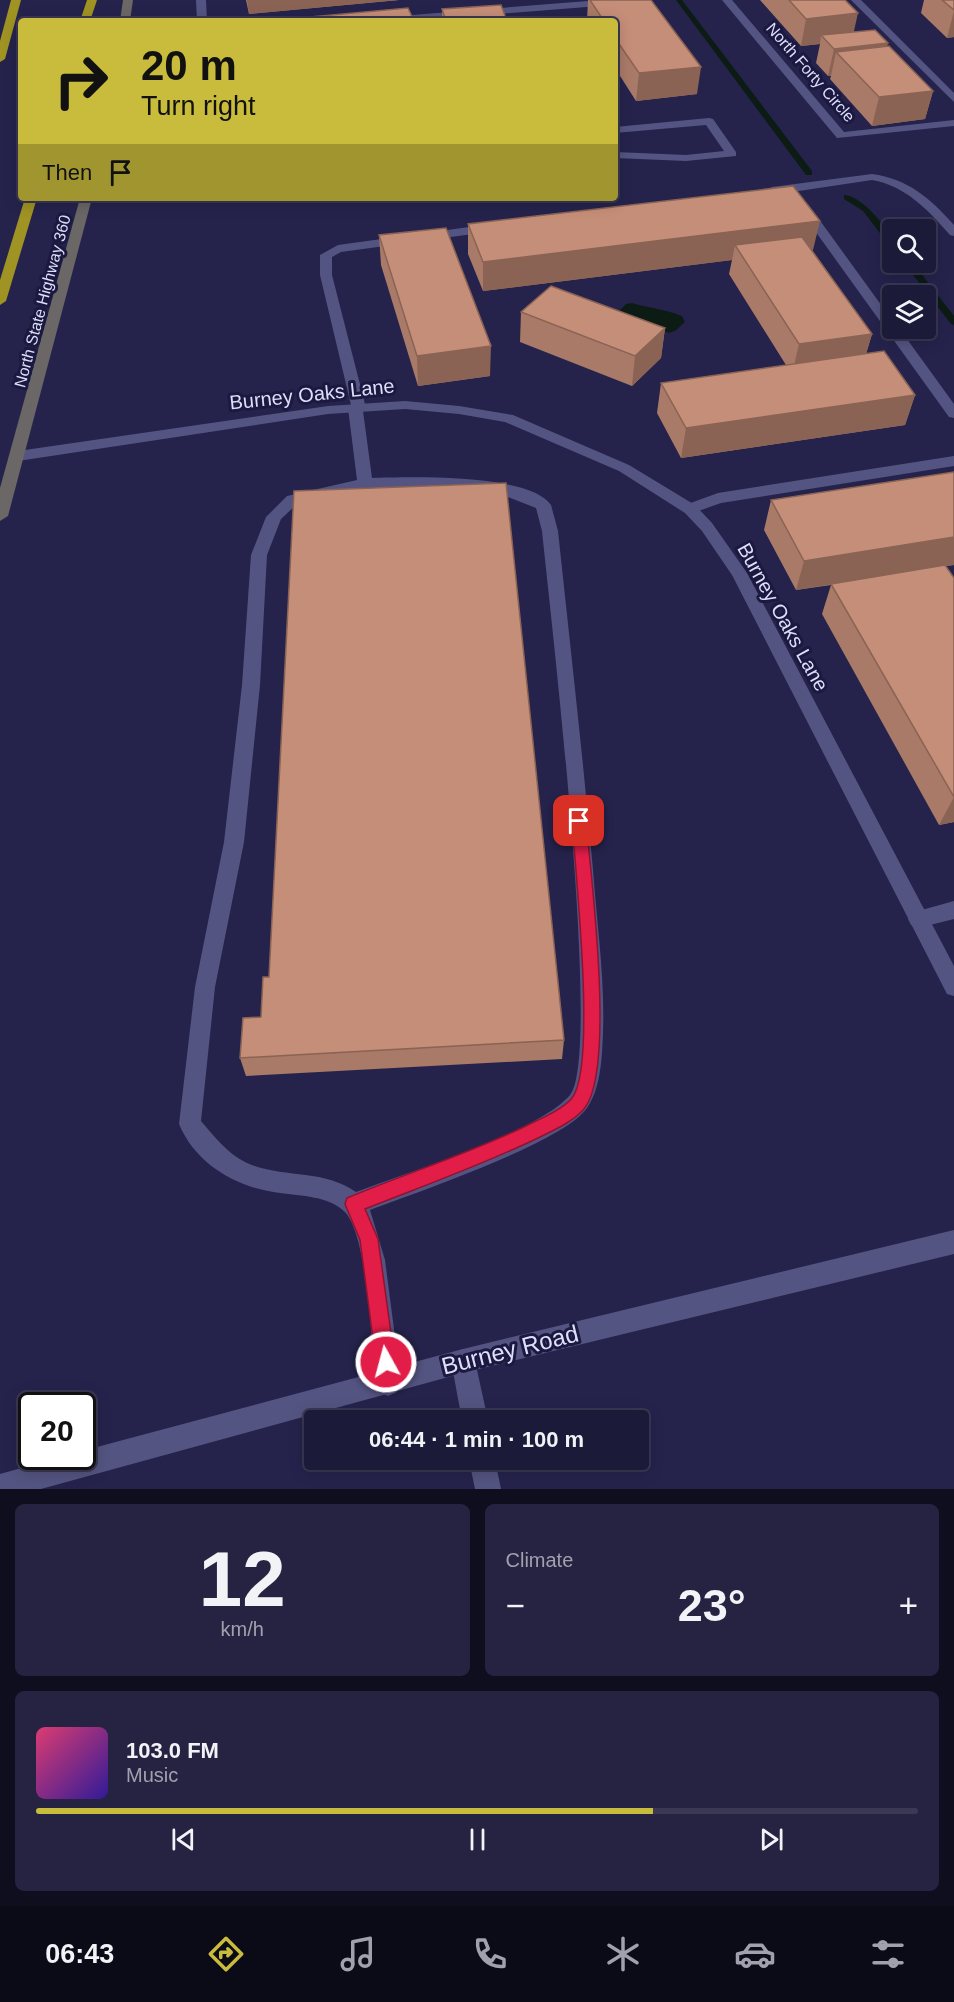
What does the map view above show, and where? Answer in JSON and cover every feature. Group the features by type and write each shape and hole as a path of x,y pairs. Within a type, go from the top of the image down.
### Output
{"highway":[{"path":"0,59 16,0"},
{"path":"86,18 92,0"},
{"path":"0,300 30,201"}],"main road":[{"path":"125,18 128,0"},
{"name":"North State Highway 360","path":"0,516 85,201"}],"street":[{"path":"201,0 202,18"},
{"path":"417,18 637,0"},
{"name":"North Forty Circle","path":"727,0 841,136 954,123"},
{"path":"856,0 954,99"},
{"path":"545,9 549,18"},
{"path":"618,130 709,121 732,153 686,158 618,155"},
{"path":"756,194 872,177 889,178 902,184 929,203 954,232"},
{"path":"791,189 954,414"},
{"path":"365,483 357,408 326,275 326,255 338,249 500,227"},
{"name":"Burney Oaks Lane","path":"18,456 357,408 405,405 508,418 624,468 690,510 707,527 739,573 954,987"},
{"path":"690,510 718,498 954,460"},
{"path":"354,1204 502,1146 551,1123 578,1103 587,1083 593,1008 579,821 550,531 543,505 513,491 478,486 409,482 365,483 292,500 274,517 259,555 251,685 234,842 205,987 190,1124 216,1155 236,1170 274,1182 325,1189 354,1204 369,1239 388,1383"},
{"path":"918,919 954,910"},
{"name":"Burney Road","path":"0,1487 463,1361 954,1242"},
{"path":"463,1361 473,1410"},
{"path":"485,1470 488,1489"}],"shaded area":[{"path":"632,303 682,316 685,322 669,333 622,315 619,311 626,304"}],"building":[{"path":"590,0 651,0 701,67 639,73 618,42 618,18 602,18"},
{"path":"789,0 845,0 858,13 806,19"},
{"path":"942,0 954,0 954,10"},
{"path":"501,5 506,18 445,18 442,9"},
{"path":"408,8 413,18 299,18"},
{"path":"875,30 888,43 834,49 821,35"},
{"path":"889,46 933,91 879,97 836,52"},
{"path":"793,186 820,221 483,262 468,224"},
{"path":"446,228 491,346 417,356 379,235"},
{"path":"802,237 872,334 799,344 735,245"},
{"path":"551,286 665,328 635,356 521,312"},
{"path":"884,351 915,395 686,428 661,383"},
{"path":"954,472 954,537 804,561 771,500"},
{"path":"506,483 564,1040 240,1058 243,1018 261,1017 263,977 269,977 294,491"},
{"path":"945,565 954,578 954,797 831,584"}],"waterway":[{"path":"679,0 809,173"},
{"path":"847,197 866,209 882,230"},
{"path":"916,273 954,322"}],"route":[{"path":"386,1362 369,1239 354,1204 502,1146 551,1123 578,1103 587,1083 593,1008 579,821"}]}
